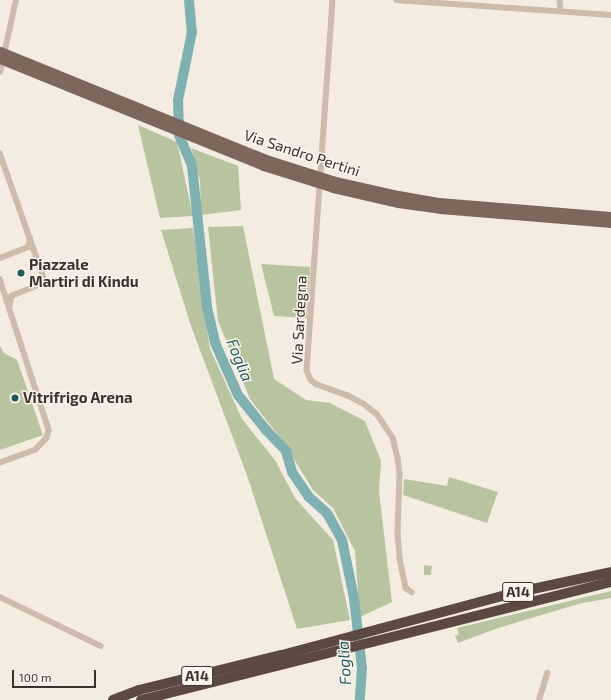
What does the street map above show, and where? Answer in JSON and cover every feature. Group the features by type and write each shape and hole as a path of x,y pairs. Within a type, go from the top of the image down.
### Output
{"highway":[{"name":"A14","path":"428,622 514,593 611,572"},
{"name":"A14","path":"142,700 283,660 428,622 611,582"},
{"name":"A14","path":"113,700 139,690 283,660"}],"main road":[{"name":"Via Sandro Pertini","path":"0,51 334,185 439,202 611,216"},
{"name":"Via Sandro Pertini","path":"0,59 262,166 398,203 440,209 611,224"}],"street":[{"path":"0,72 16,0"},
{"name":"Via Sardegna","path":"333,0 307,370 311,380 316,384 347,395 364,404 377,414 393,438 400,474 398,534 400,559 406,588 412,592"},
{"path":"396,0 431,1 611,15"},
{"path":"560,0 561,11"},
{"path":"0,153 44,281 38,287 12,296 10,299 10,307"},
{"path":"0,258 28,247 30,238"},
{"path":"0,279 49,430 47,438 36,450 0,463"},
{"path":"0,597 102,646"},
{"path":"539,700 547,673"}],"green space":[{"path":"138,125 177,142 193,216 160,218"},
{"path":"191,148 238,166 241,210 201,215 200,181"},
{"path":"243,226 274,379 306,400 330,403 365,421 381,461 379,492 392,602 360,617 355,551 333,508 313,490 282,440 250,399 218,321 208,227"},
{"path":"193,228 210,349 242,419 275,460 295,498 333,540 350,620 297,629 248,478 191,326 161,230"},
{"path":"261,264 310,267 307,318 274,316"},
{"name":"Vitrifrigo Arena","path":"0,346 4,353 17,360 43,435 0,450"},
{"path":"449,477 498,492 487,523 403,495 404,479 447,486"},
{"path":"424,565 432,566 431,575 424,575"},
{"path":"611,591 611,598 582,603 498,628 458,643 455,636 459,634 457,628"}],"waterway":[{"name":"Foglia","path":"189,0 192,32 178,100 179,135 192,166 207,307 216,345 238,395 266,430 286,451 292,472 309,497 327,513 342,540 354,598 362,668 360,700"}],"place":[{"name":"Piazzale Martiri di Kindu","path":"21,273"},
{"name":"Vitrifrigo Arena","path":"15,398"}]}
